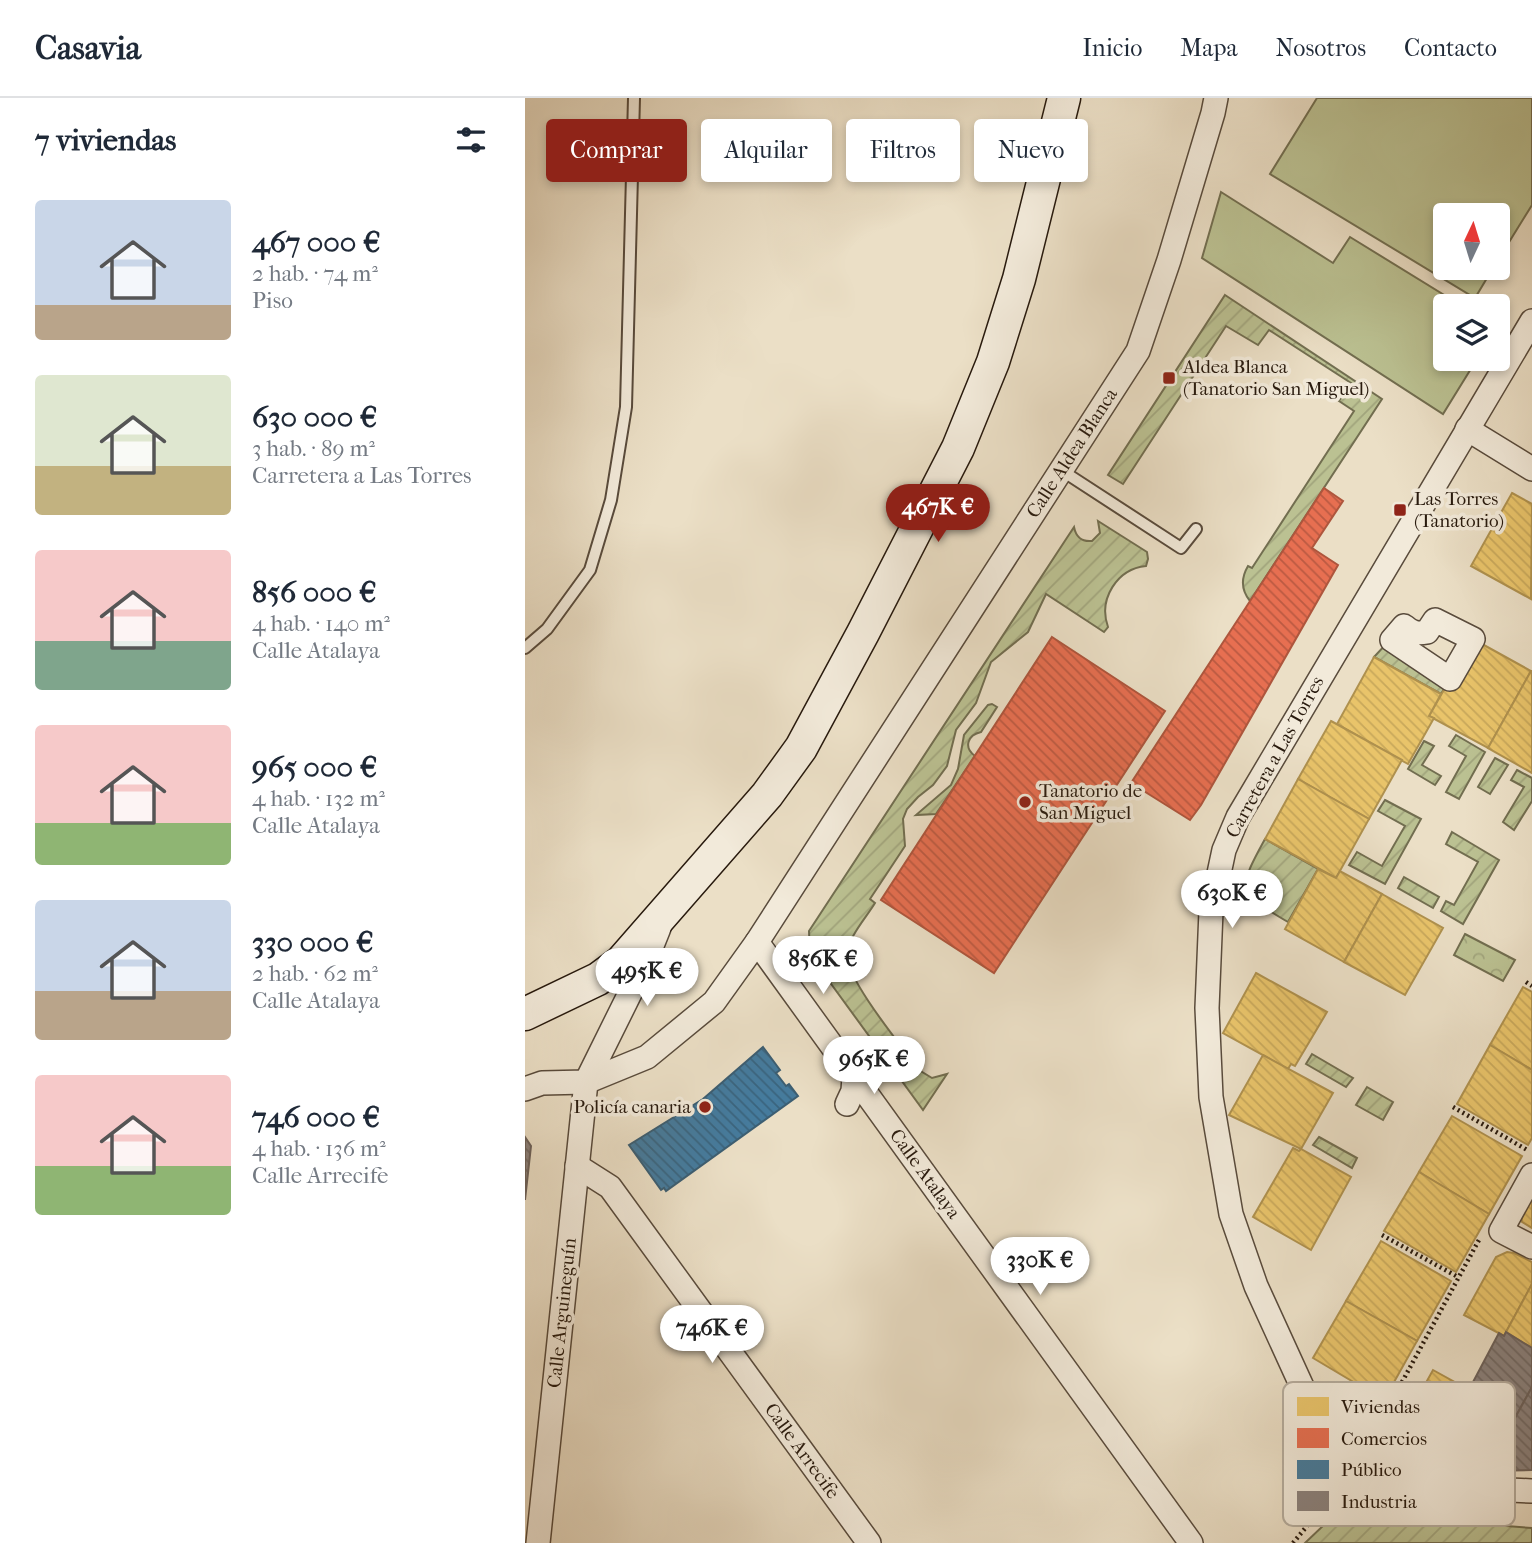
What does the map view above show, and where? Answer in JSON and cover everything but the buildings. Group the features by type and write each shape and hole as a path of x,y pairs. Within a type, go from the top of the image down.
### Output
{"main road":[{"path":"525,1014 598,979 621,962 767,795 801,748 958,448 993,362 1019,279 1064,98"}],"street":[{"name":"Calle Aldea Blanca","path":"586,1082 647,1057 714,1002 757,942 1138,351 1217,103"},
{"name":"Carretera a Las Torres","path":"1300,1382 1256,1286 1231,1214 1210,1097 1207,1008 1211,911 1224,850 1238,817 1532,321"},
{"path":"1467,429 1532,469"},
{"path":"525,1089 543,1083 586,1082 645,963 665,914"},
{"name":"Calle Atalaya","path":"757,942 1191,1543"},
{"path":"847,1104 853,1091 854,1076"},
{"name":"Calle Arguineguín","path":"538,1543 586,1082"},
{"name":"Calle Arrecife","path":"577,1166 610,1187 869,1543"},
{"path":"1527,1169 1492,1231 1532,1247"}],"lane":[{"path":"525,648 547,629 590,570 611,500 626,407 634,98"},
{"path":"1061,470 1181,548 1196,529"}],"path":[{"path":"1525,982 1532,986"},
{"path":"1453,1107 1531,1148 1527,1169"},
{"path":"1402,1382 1458,1278 1492,1231"},
{"path":"1382,1235 1458,1278"},
{"path":"1293,1543 1307,1526"}],"green space":[{"path":"1317,98 1532,98 1532,205 1510,241 1510,203 1433,203 1433,273 1270,174"},
{"path":"1221,192 1333,263 1350,237 1443,294 1433,294 1433,371 1470,371 1443,414 1202,258"},
{"path":"1445,280 1486,280 1477,294 1468,294"},
{"path":"1225,295 1382,399 1250,601 1244,588 1246,570 1248,566 1252,568 1354,411 1339,401 1351,383 1269,330 1258,345 1226,326 1123,484 1108,475"},
{"path":"1098,521 1147,552 1146,566 1126,573 1112,587 1106,606 1108,627 1104,632 1046,594 1028,632 991,662 976,703 956,730 947,766 933,785 907,809 903,819 905,846 870,899 875,903 848,948 849,966 865,996 919,1070 932,1078 947,1074 923,1110 810,955 809,931 1074,527 1080,538 1092,541 1100,533"},
{"path":"1387,643 1450,679 1441,694 1374,657"},
{"path":"988,705 997,707 981,732 970,739 968,745 975,756 936,814 916,815 951,785 958,769 964,735"},
{"path":"1456,735 1485,752 1459,799 1446,792 1466,756 1449,746"},
{"path":"1424,741 1434,746 1422,765 1441,776 1435,785 1408,769"},
{"path":"1495,758 1508,765 1490,794 1478,787"},
{"path":"1517,770 1532,778 1532,801 1514,830 1503,822 1524,787 1511,780"},
{"path":"1385,800 1421,819 1385,884 1349,865 1357,852 1382,866 1405,826 1378,811"},
{"path":"1452,832 1499,860 1463,924 1441,911 1446,901 1454,905 1478,862 1446,844"},
{"path":"1265,839 1318,869 1288,922 1259,904 1247,888 1250,869"},
{"path":"1404,877 1439,897 1433,908 1398,888"},
{"path":"1465,934 1515,960 1503,981 1454,955"},
{"path":"1312,1054 1353,1078 1346,1087 1306,1064"},
{"path":"1367,1087 1393,1102 1383,1120 1356,1105"},
{"path":"1319,1137 1357,1158 1352,1168 1313,1145"},
{"path":"1323,1526 1532,1528 1532,1543 1305,1543"}],"place":[{"name":"Aldea Blanca (Tanatorio San Miguel)","path":"1169,378"},
{"name":"Las Torres (Tanatorio)","path":"1400,510"},
{"name":"Tanatorio de San Miguel","path":"1025,802"},
{"name":"Policía canaria","path":"705,1107"}]}
